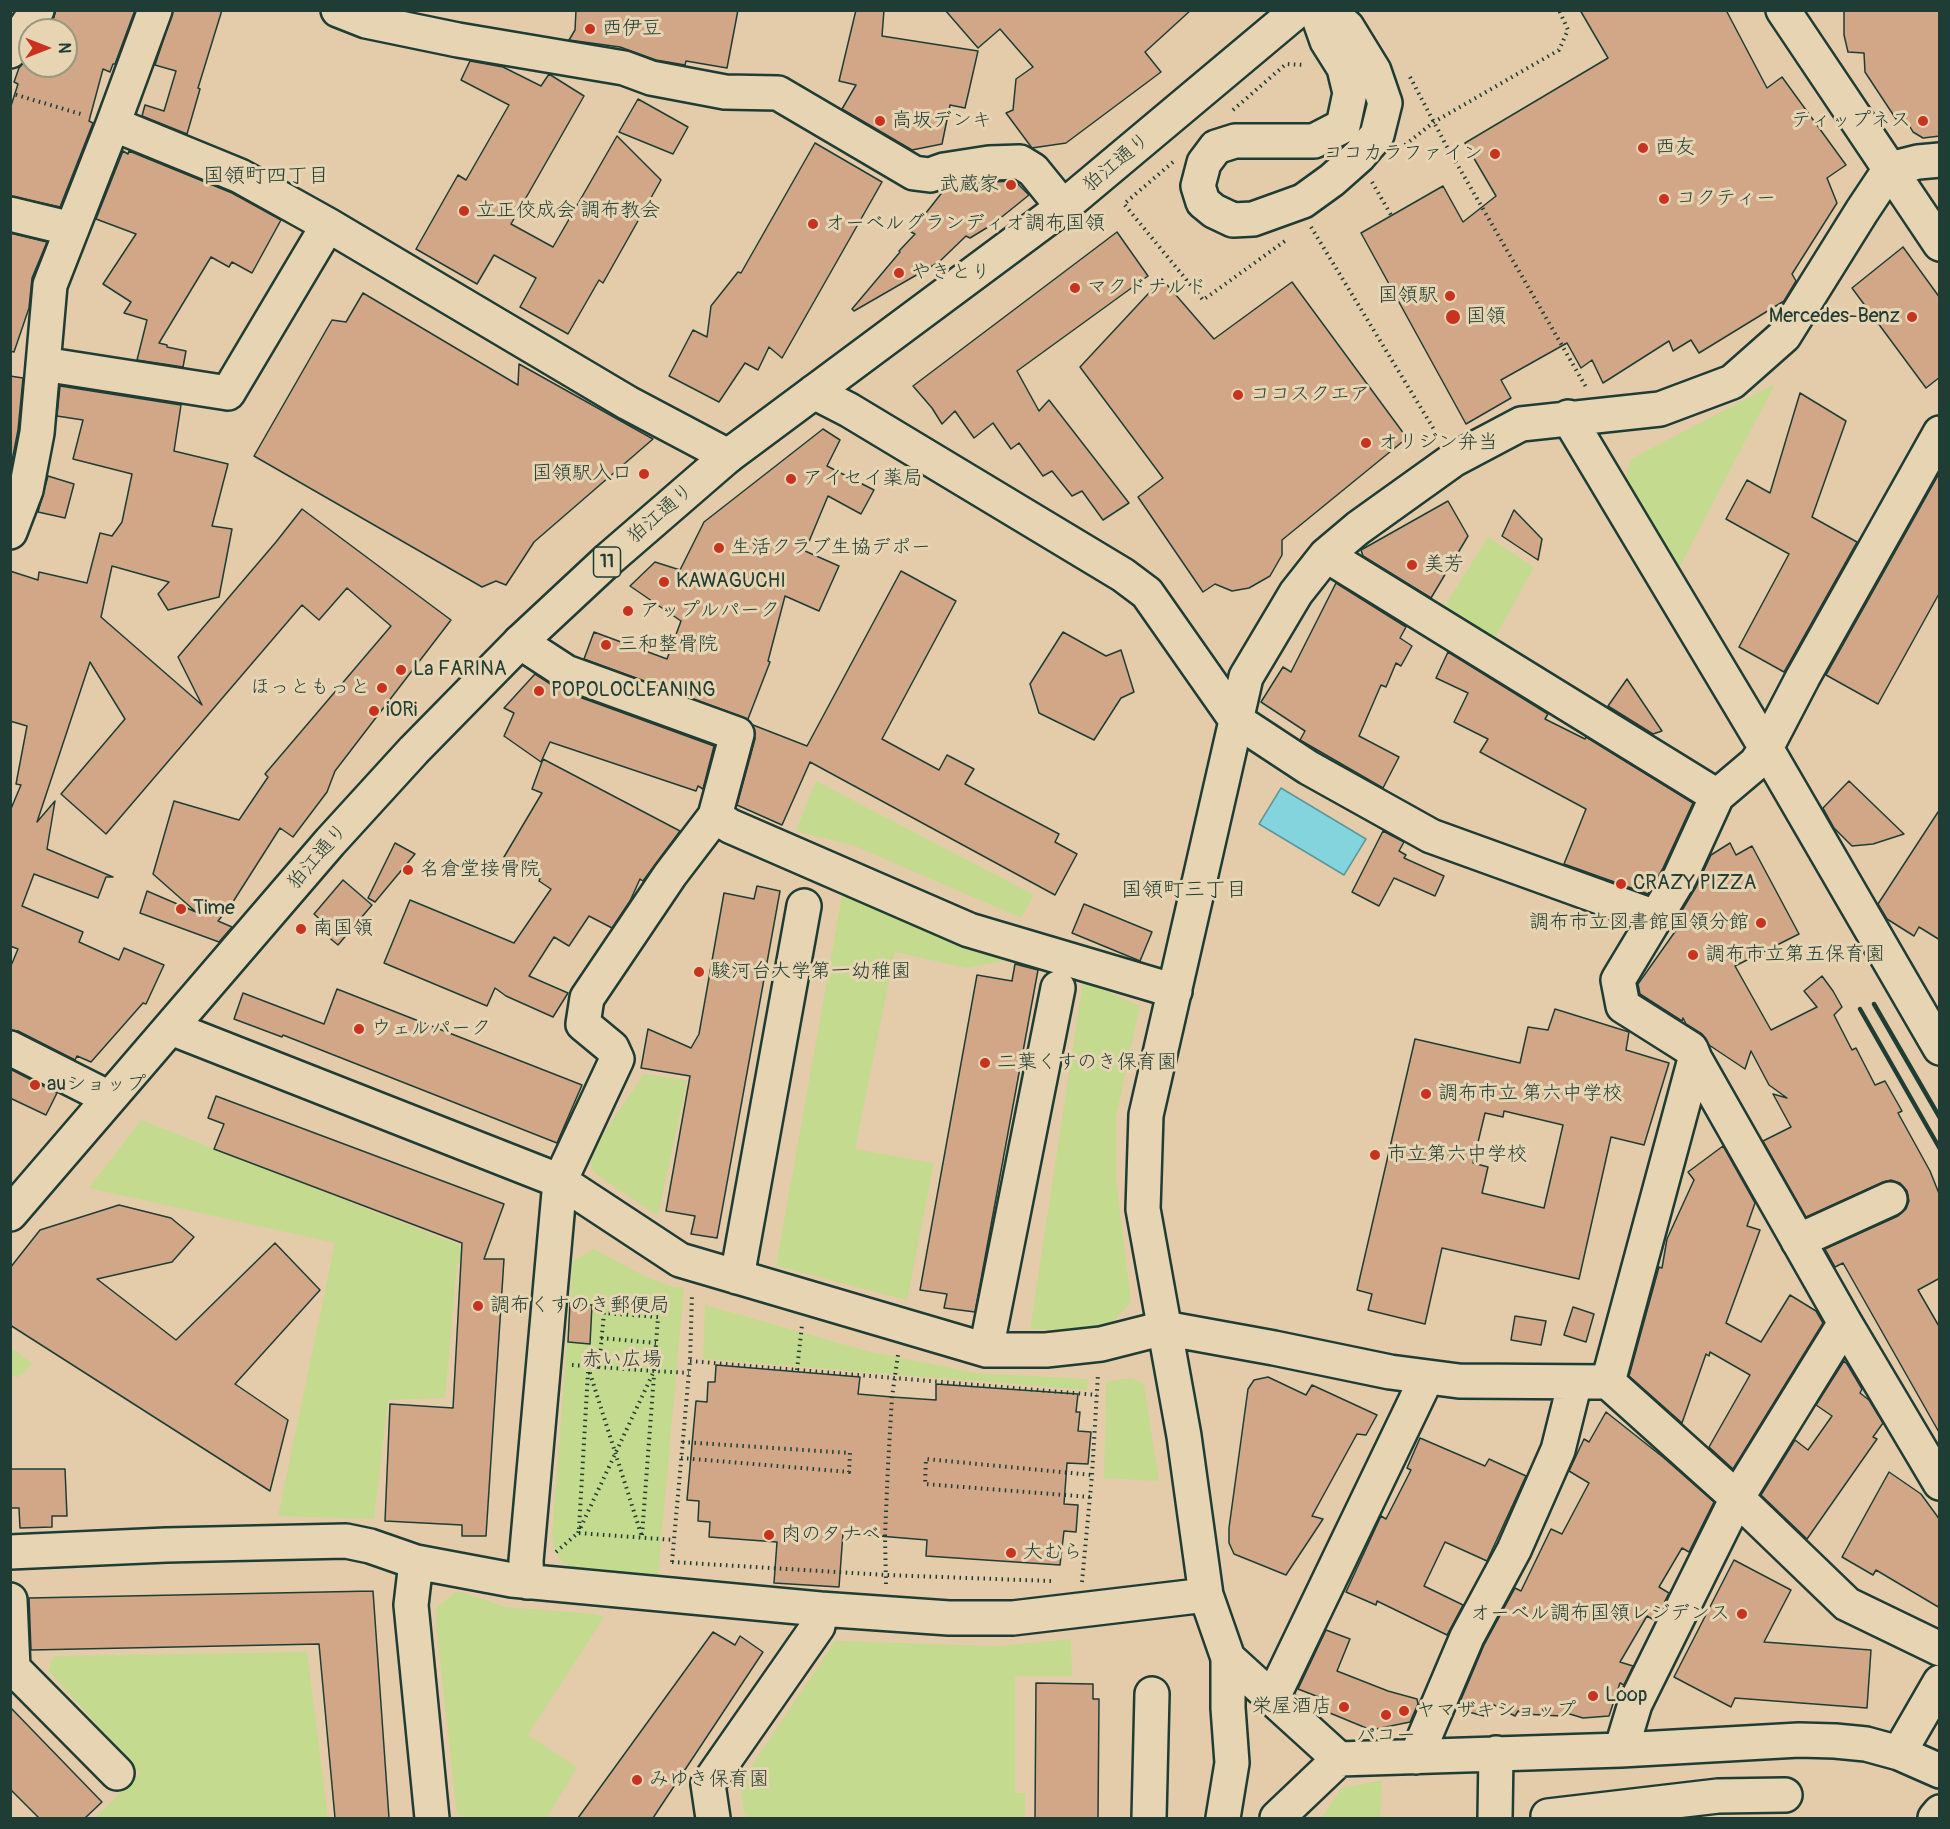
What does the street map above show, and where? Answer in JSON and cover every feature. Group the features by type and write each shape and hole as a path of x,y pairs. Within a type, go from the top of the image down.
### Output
{"street":[{"path":"10,51 37,10"},
{"path":"10,532 26,490 24,428 43,364 50,285 155,10"},
{"path":"338,10 366,21 458,40 624,68 651,78 725,92 778,93 914,173 930,175 944,170 989,163 1020,162 1033,170 1063,207"},
{"name":"狛江通り","path":"10,1214 353,817 414,750 520,642 609,559 728,456 1063,207 1298,10"},
{"path":"1316,10 1327,41 1344,68 1350,93 1343,126 1314,141 1235,141 1216,147 1204,164 1198,186 1203,202 1214,211 1233,220 1253,219 1303,201 1359,156 1377,135 1385,103 1374,71 1347,27 1327,10"},
{"path":"1783,10 1940,244"},
{"path":"113,124 240,176 328,225 628,403 728,456"},
{"path":"1226,1816 1232,1763 1228,1708 1228,1658 1206,1595 1184,1436 1143,1209 1146,1115 1246,677 1296,593 1326,555 1358,528 1453,460 1521,424 1568,417 1660,409 1732,382 1784,336 1890,169 1918,162 1940,160"},
{"path":"10,214 72,229"},
{"path":"43,364 228,393 328,225"},
{"path":"814,392 849,410 1124,575 1147,593 1236,720 1309,768 1431,836 1655,917"},
{"path":"1568,417 1766,748 1939,1046"},
{"path":"1940,434 1803,676 1766,748 1756,763 1717,796 1680,877 1618,980 1623,1006 1691,1048 1695,1059 1798,1241 1940,1483"},
{"path":"1326,555 1717,796"},
{"path":"520,642 566,672 737,734 715,816 670,875 587,998 583,1024 612,1048 617,1059 560,1181 526,1561 527,1582"},
{"path":"715,816 730,826 969,930 1175,991"},
{"path":"737,1277 804,906"},
{"path":"986,1350 1058,988"},
{"path":"171,1028 560,1181 680,1260 986,1350 1046,1350 1101,1344 1164,1328 1390,1372 1459,1381 1608,1382 1737,1498 1847,1604 1940,1649"},
{"path":"10,1048 109,1098"},
{"path":"1608,1382 1695,1059"},
{"path":"1798,1241 1890,1199"},
{"path":"1621,1750 1635,1704 1737,1498 1845,1323"},
{"path":"1268,1695 1427,1377"},
{"path":"1416,1757 1467,1636 1514,1550 1558,1450 1575,1382"},
{"path":"10,1552 189,1544 346,1541 370,1546 416,1562 527,1582 820,1609 948,1618 1013,1618 1206,1595"},
{"path":"416,1562 411,1605 432,1818"},
{"path":"10,1600 12,1667 117,1773"},
{"path":"713,1818 708,1785 818,1626 820,1609"},
{"path":"1228,1658 1339,1759"},
{"path":"1899,1753 1940,1682"},
{"path":"1149,1818 1152,1695"},
{"path":"1228,1708 1245,1696 1268,1695"},
{"path":"1277,1818 1339,1759 1621,1750 1799,1740 1866,1744 1899,1753 1940,1771"},
{"path":"1715,1745 1718,1796"},
{"path":"1495,1818 1496,1753"},
{"path":"1548,1816 1626,1812 1718,1796 1785,1795 1770,1818"},
{"path":"1935,1818 1940,1812"}],"path":[{"path":"1434,122 1559,50 1568,30 1559,10"},
{"path":"1286,64 1304,65"},
{"path":"1407,72 1602,414"},
{"path":"10,93 113,124"},
{"path":"1368,176 1391,215"},
{"path":"1309,224 1453,460"},
{"path":"669,1595 690,1362 692,1282"},
{"path":"598,1367 604,1313 658,1317 642,1538"},
{"path":"797,1370 802,1316"},
{"path":"601,1338 656,1342"},
{"path":"886,1586 886,1525 894,1378 899,1344"},
{"path":"690,1362 1097,1395"},
{"path":"1082,1588 1092,1475 1098,1364"},
{"path":"565,1365 689,1373"},
{"path":"588,1367 642,1538"},
{"path":"578,1533 588,1367"},
{"path":"552,1558 578,1533 654,1371"},
{"path":"681,1458 849,1472 850,1453 682,1442"},
{"path":"1090,1497 925,1484 926,1459 1092,1475"},
{"path":"578,1533 674,1540"},
{"path":"672,1562 886,1575 1058,1582"}],"green space":[{"path":"1775,384 1677,572 1623,485 1631,459"},
{"path":"1488,537 1534,567 1493,641 1441,612"},
{"path":"816,781 1034,895 1021,918 855,846 796,831"},
{"path":"843,890 1022,957 966,968 895,952 855,1149 934,1163 907,1300 776,1266"},
{"path":"1083,981 1140,1006 1116,1117 1116,1180 1131,1302 1112,1323 1068,1330 1030,1329"},
{"path":"644,1074 687,1080 658,1216 600,1177 591,1168 592,1149"},
{"path":"141,1120 472,1250 472,1262 457,1264 445,1398 388,1400 374,1519 278,1516 335,1243 89,1188"},
{"name":"赤い広場","path":"594,1249 648,1278 674,1287 684,1287 658,1575 574,1570 561,1561 553,1545 573,1261"},
{"path":"705,1305 867,1351 976,1373 1088,1379 1087,1390 703,1359"},
{"path":"10,1347 33,1364 17,1378 11,1373"},
{"path":"1132,1378 1144,1385 1159,1481 1104,1478 1106,1382"},
{"path":"457,1591 506,1607 596,1614 604,1617 528,1735 577,1767 547,1818 476,1818 457,1815 436,1623 437,1607"},
{"path":"1071,1639 1072,1676 1015,1676 1015,1793 1025,1793 1025,1818 751,1818 744,1814 740,1783 835,1641 997,1646"},
{"path":"307,1652 328,1818 95,1818 140,1773 48,1670 54,1656"},
{"path":"1382,1780 1380,1818 1321,1818 1342,1788"}],"water":[{"path":"1281,788 1366,839 1344,875 1259,824"}],"building":[{"path":"56,10 135,10 115,64 110,72 103,69 89,121 93,123 60,207 10,196 10,109 18,84 14,82 18,71 18,78 78,78 78,18 54,18"},
{"path":"173,10 222,10 198,88 200,89 187,134 142,116 145,105 164,111 176,71 155,65"},
{"path":"576,10 738,10 727,68 686,61 685,65 656,60 620,47 569,40 575,30"},
{"path":"856,10 884,10 882,36 978,51 965,108 950,105 942,144 912,150 842,109 856,85 839,81"},
{"path":"945,10 1191,10 1145,52 1161,72 1066,143 1032,148 1006,113 1013,110 1016,79 1033,67 1000,29 978,48"},
{"name":"コクティー","path":"1580,10 1726,10 1767,88 1782,77 1846,165 1827,178 1837,203 1792,274 1796,281 1784,301 1699,353 1691,340 1673,351 1669,341 1603,383 1592,360 1581,368 1567,343 1501,380 1511,398 1466,424 1361,233 1443,186 1463,222 1496,196 1465,143 1608,58"},
{"path":"1844,10 1940,10 1940,136 1923,138 1913,132 1905,118 1896,119 1865,72 1864,53 1848,52 1844,35"},
{"path":"470,61 503,67 541,86 549,74 584,96 511,224 553,247 617,136 661,180 603,283 599,280 568,334 520,307 536,278 494,255 477,284 416,249 458,175 466,180 509,105 461,80"},
{"path":"638,99 688,127 673,154 619,132"},
{"path":"815,143 882,182 782,358 769,347 758,370 745,363 719,402 669,376 693,330 707,337 711,306 738,272 741,273"},
{"path":"123,151 128,154 129,151 232,193 281,220 252,273 232,262 229,267 211,257 159,343 186,351 183,367 137,360 147,320 124,313 131,302 103,284 136,234 96,219"},
{"path":"1015,181 1029,195 993,224 970,238 966,236 939,262 854,311 852,309 915,234 911,232 944,190 991,182"},
{"path":"1117,232 1148,276 1017,371 1039,411 1049,400 1129,503 1103,520 1082,491 1072,496 1052,471 1043,476 1019,443 1011,449 993,423 974,438 955,411 942,424 913,386"},
{"path":"10,233 47,242 32,278 29,308 14,352 10,351"},
{"path":"1903,247 1940,298 1940,377 1926,388 1852,288"},
{"name":"ココスクエア","path":"1162,279 1214,339 1292,282 1407,438 1282,540 1282,555 1270,576 1249,588 1232,591 1215,584 1203,592 1138,497 1163,478 1080,367"},
{"path":"363,293 518,385 519,364 653,439 534,542 506,585 496,581 482,587 254,456 332,320 346,322"},
{"path":"10,376 23,378 18,430 10,471"},
{"path":"60,386 181,405 174,451 228,464 212,526 232,529 219,597 168,610 158,594 169,582 112,566 101,617 202,705 178,657 302,509 451,620 335,771 327,792 293,837 280,828 231,905 218,921 232,927 219,942 140,913 147,891 196,912 153,874 174,801 239,820 268,777 265,774 391,626 347,588 319,620 302,605 106,834 61,794 125,719 90,662 37,822 55,801 47,849 113,877 106,877 98,898 34,874 22,906 83,932 79,942 119,960 124,948 164,965 146,1004 143,1003 91,1062 77,1056 75,1060 18,1031 10,1030 10,968 18,949 10,946 10,811 21,785 16,784 27,726 10,721 10,571 38,580 39,572 87,583 100,533 112,536 122,522 132,474 73,459 83,420 57,416"},
{"path":"1800,393 1846,421 1812,517 1857,542 1784,672 1739,647 1789,554 1726,519 1747,480 1770,493"},
{"path":"823,429 840,440 827,466 874,490 861,514 828,496 805,551 839,566 819,611 785,596 768,661 770,662 748,719 584,659 594,632 667,659 681,621 630,586 655,562 680,570 704,522"},
{"path":"1940,472 1940,592 1878,704 1826,675"},
{"path":"48,476 74,484 65,518 38,512"},
{"path":"1448,501 1468,536 1431,598 1363,556 1361,550"},
{"path":"1514,510 1542,539 1538,560 1502,536"},
{"path":"901,571 956,601 882,739 939,770 947,755 974,769 965,784 1059,834 1055,842 1077,854 1055,895 810,762 782,825 737,805 755,739 753,725 807,746"},
{"path":"1336,583 1406,627 1400,638 1412,646 1401,666 1396,663 1386,687 1381,685 1359,736 1399,757 1383,788 1300,740 1305,731 1261,702 1283,667 1291,672"},
{"path":"1063,632 1106,656 1121,650 1134,692 1121,698 1094,740 1039,713 1030,684"},
{"path":"1448,652 1548,714 1545,719 1585,739 1586,737 1693,803 1663,868 1648,894 1564,864 1586,809 1480,752 1488,739 1454,722 1468,693 1436,678"},
{"path":"535,674 560,690 714,746 703,789 698,786 696,791 550,742 541,762 504,736 514,713 504,708"},
{"path":"1627,679 1662,731 1653,734 1608,706"},
{"path":"543,759 680,831 643,881 640,879 630,901 612,928 589,916 569,946 554,937 529,976 568,993 553,1017 506,996 495,988 487,1006 384,963 410,900 514,943 551,889 539,881 540,879 504,857 542,793 532,789"},
{"path":"1849,781 1904,834 1873,844 1852,846 1834,828 1823,808"},
{"path":"1940,809 1940,940 1919,927 1914,936 1887,919 1878,904"},
{"path":"1383,831 1404,842 1399,851 1406,855 1404,858 1444,876 1435,896 1394,878 1379,906 1352,892"},
{"path":"395,843 415,854 375,902 368,898"},
{"path":"1730,843 1736,855 1752,846 1799,934 1735,966 1771,1030 1817,1007 1804,991 1822,976 1842,1007 1834,1015 1852,1050 1856,1048 1875,1085 1885,1081 1902,1111 1898,1113 1930,1171 1940,1196 1940,1278 1918,1290 1940,1328 1940,1434 1843,1263 1835,1267 1825,1249 1898,1216 1906,1209 1909,1201 1907,1191 1900,1183 1891,1180 1883,1182 1806,1217 1763,1141 1791,1127 1773,1094 1787,1098 1769,1085 1751,1051 1745,1069 1709,1045 1702,1034 1686,1024 1683,1018 1682,1021 1640,994 1638,984 1684,919 1678,917 1711,855"},
{"path":"343,880 372,905 338,945 320,930 325,924 314,914"},
{"path":"757,886 780,891 717,1238 691,1234 695,1216 666,1211 690,1076 641,1068 648,1029 691,1048 699,1034 724,893 754,899"},
{"path":"1084,904 1152,932 1140,961 1072,933"},
{"path":"1015,964 1038,970 975,1312 944,1308 947,1294 920,1290 977,975 1012,981"},
{"path":"337,989 582,1085 557,1143 283,1035 282,1037 234,1019 243,993 324,1024"},
{"path":"1555,1009 1629,1032 1626,1050 1669,1063 1644,1145 1611,1137 1579,1279 1442,1248 1425,1324 1368,1310 1372,1294 1357,1290 1415,1039 1520,1063 1528,1027 1548,1030","holes":["1504,1111 1563,1125 1544,1208 1482,1193 1488,1167 1473,1163 1485,1113 1503,1117"]},
{"path":"10,1069 57,1093 46,1115 10,1098"},
{"path":"216,1096 504,1204 484,1259 504,1259 486,1536 462,1536 462,1525 385,1521 390,1404 453,1408 462,1243 214,1149 224,1124 208,1118"},
{"path":"1723,1146 1755,1203 1747,1226 1760,1230 1726,1323 1761,1342 1790,1295 1816,1311 1823,1323 1733,1469 1709,1447 1750,1375 1710,1352 1709,1356 1706,1354 1682,1423 1629,1376 1659,1267 1662,1268 1667,1239 1694,1180 1688,1172"},
{"path":"119,1205 171,1218 194,1237 172,1262 97,1279 176,1340 275,1243 320,1290 235,1384 288,1420 270,1491 10,1325 10,1268 40,1230"},
{"path":"570,1303 592,1305 590,1344 568,1342"},
{"path":"1573,1307 1594,1314 1586,1342 1564,1335"},
{"path":"1515,1316 1546,1321 1541,1345 1511,1340"},
{"path":"1844,1361 1862,1389 1860,1393 1869,1400 1883,1423 1873,1437 1877,1439 1807,1539 1761,1495 1795,1440 1808,1450 1832,1416 1816,1405"},
{"path":"716,1365 860,1377 858,1394 892,1397 936,1400 936,1384 1078,1394 1076,1412 1080,1412 1078,1431 1091,1432 1088,1464 1067,1463 1064,1504 1078,1505 1076,1532 1064,1531 1060,1565 926,1556 927,1540 843,1533 839,1587 774,1583 777,1542 709,1537 710,1522 698,1521 699,1501 687,1500 696,1401 707,1402 708,1382 715,1382"},
{"path":"1268,1377 1306,1395 1312,1385 1377,1415 1366,1435 1357,1434 1312,1516 1323,1519 1286,1575 1234,1554 1229,1543 1229,1528 1248,1389 1254,1380"},
{"path":"1606,1412 1714,1502 1689,1552 1682,1548 1659,1587 1669,1593 1664,1603 1654,1620 1647,1616 1620,1662 1633,1666 1624,1685 1620,1683 1609,1716 1583,1718 1563,1712 1561,1716 1523,1714 1518,1711 1515,1716 1492,1704 1488,1717 1457,1709 1484,1645 1515,1588 1521,1591 1551,1529 1562,1534 1589,1483 1569,1471 1584,1439 1589,1442"},
{"path":"1420,1438 1485,1466 1489,1459 1526,1476 1487,1561 1445,1542 1424,1586 1463,1605 1447,1635 1377,1601 1376,1605 1346,1592 1381,1516 1386,1519 1411,1470 1407,1468"},
{"path":"10,1469 65,1469 67,1516 52,1516 52,1527 20,1528 19,1508 10,1508"},
{"path":"1889,1472 1921,1494 1940,1520 1940,1608 1876,1570 1873,1575 1842,1557"},
{"name":"オーベル調布国領レジデンス","path":"1734,1560 1791,1590 1764,1642 1871,1650 1867,1708 1735,1698 1731,1707 1674,1677"},
{"path":"373,1591 389,1818 335,1818 319,1644 31,1650 29,1598"},
{"path":"1326,1630 1350,1639 1337,1671 1388,1691 1417,1699 1418,1704 1410,1722 1371,1730 1325,1711 1329,1701 1298,1689"},
{"path":"713,1632 735,1645 740,1636 763,1652 653,1818 578,1818"},
{"path":"1036,1683 1093,1684 1093,1699 1099,1699 1098,1818 1035,1818"},
{"path":"10,1707 102,1802 85,1818 39,1818 10,1789"}],"railway":[{"path":"1874,1004 1940,1118"},
{"path":"1860,1009 1940,1149"}],"place":[{"name":"西伊豆","path":"590,29"},
{"name":"高坂デンキ","path":"880,121"},
{"name":"ティップネス","path":"1923,121"},
{"name":"西友","path":"1643,148"},
{"name":"ココカラファイン","path":"1495,154"},
{"name":"武蔵家","path":"1011,185"},
{"name":"コクティー","path":"1664,199"},
{"name":"立正佼成会 調布教会","path":"464,211"},
{"name":"オーベルグランディオ調布国領","path":"813,224"},
{"name":"やきとり","path":"899,273"},
{"name":"マクドナルド","path":"1075,288"},
{"name":"国領駅","path":"1450,296"},
{"name":"国領","path":"1453,317"},
{"name":"Mercedes-Benz","path":"1912,317"},
{"name":"ココスクエア","path":"1238,395"},
{"name":"オリジン弁当","path":"1366,443"},
{"name":"国領駅入口","path":"644,474"},
{"name":"アイセイ薬局","path":"791,479"},
{"name":"生活クラブ生協デポー","path":"719,548"},
{"name":"美芳","path":"1412,565"},
{"name":"KAWAGUCHI","path":"664,582"},
{"name":"アップルパーク","path":"628,611"},
{"name":"三和整骨院","path":"606,645"},
{"name":"La FARINA","path":"401,670"},
{"name":"ほっともっと","path":"382,688"},
{"name":"POPOLOCLEANING","path":"539,691"},
{"name":"iORi","path":"374,711"},
{"name":"名倉堂接骨院","path":"408,870"},
{"name":"CRAZY PIZZA","path":"1621,884"},
{"name":"Time","path":"181,909"},
{"name":"調布市立図書館国領分館","path":"1761,923"},
{"name":"南国領","path":"301,929"},
{"name":"調布市立第五保育園","path":"1693,955"},
{"name":"駿河台大学第一幼稚園","path":"699,972"},
{"name":"ウェルパーク","path":"359,1029"},
{"name":"二葉くすのき保育園","path":"985,1063"},
{"name":"auショップ","path":"35,1085"},
{"name":"調布市立 第六中学校","path":"1426,1094"},
{"name":"市立第六中学校","path":"1375,1155"},
{"name":"調布くすのき郵便局","path":"478,1306"},
{"name":"肉のタナベ","path":"769,1535"},
{"name":"大むら","path":"1011,1553"},
{"name":"オーベル調布国領レジデンス","path":"1742,1614"},
{"name":"Loop","path":"1593,1696"},
{"name":"栄屋酒店","path":"1344,1707"},
{"name":"ヤマザキショップ","path":"1404,1711"},
{"name":"パコー","path":"1386,1715"},
{"name":"みゆき保育園","path":"637,1780"}],"district":[{"name":"国領町四丁目","path":"266,177"},
{"name":"国領町三丁目","path":"1184,891"}]}
